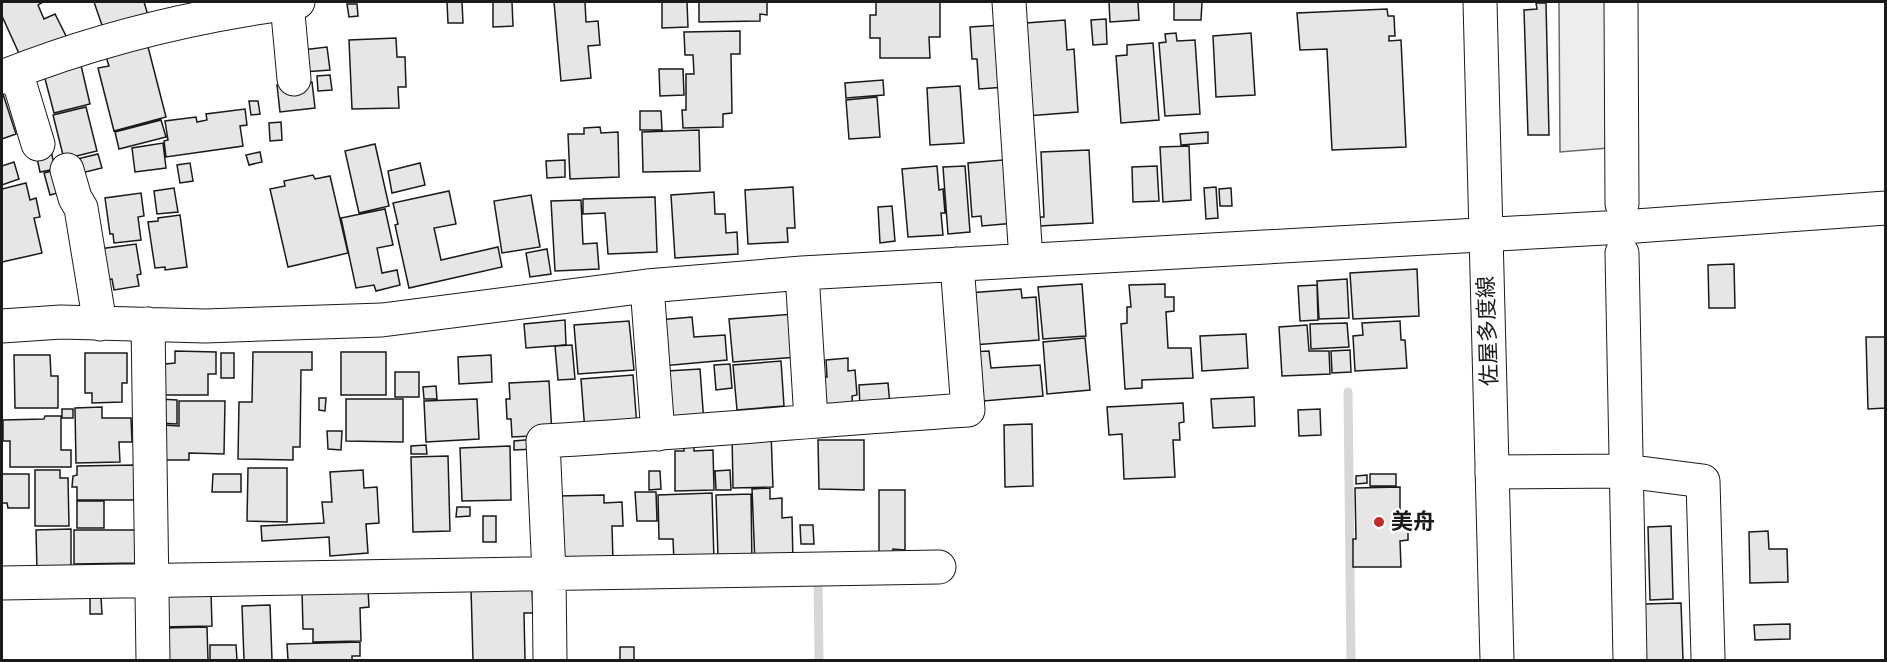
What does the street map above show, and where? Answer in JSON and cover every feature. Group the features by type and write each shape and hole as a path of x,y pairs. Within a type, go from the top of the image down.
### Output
{"street":[{"path":"38,144 21,88 7,75 157,14 293,2 294,79"},
{"path":"1009,2 1026,260"},
{"name":"佐屋多度線","path":"1480,2 1497,660"},
{"path":"1621,2 1622,204"},
{"path":"67,170 75,198 81,208 100,324"},
{"path":"2,326 60,322 206,326 382,320 647,286 802,273 1485,235 1886,208"},
{"path":"1622,253 1630,660"},
{"path":"550,660 543,441 968,410 957,264"},
{"path":"802,273 811,420"},
{"path":"647,286 658,434"},
{"path":"148,324 153,660"},
{"path":"1492,472 1625,471 1703,481 1708,657"},
{"path":"2,583 939,567"}],"shaded area":[{"path":"1559,2 1608,2 1608,148 1560,152"}],"building":[{"path":"2,2 43,2 38,5 44,19 55,14 67,38 22,60 2,16"},
{"path":"94,2 144,2 148,15 104,31"},
{"path":"447,2 462,2 463,23 448,23"},
{"path":"493,2 512,2 513,26 493,27"},
{"path":"554,2 585,2 586,22 598,21 600,45 588,46 591,78 561,81"},
{"path":"662,2 687,2 688,27 662,28"},
{"path":"699,2 767,2 767,15 760,14 760,21 699,22"},
{"path":"876,2 940,2 940,37 929,37 930,58 880,58 880,38 870,38 870,15 876,15"},
{"path":"1109,2 1138,2 1139,20 1110,22"},
{"path":"1174,2 1202,2 1201,20 1174,20"},
{"path":"1536,3 1546,3 1549,135 1528,135 1524,10 1537,9"},
{"path":"347,4 357,4 358,16 349,17"},
{"path":"1387,9 1388,16 1394,16 1395,36 1389,36 1389,41 1401,40 1406,147 1332,150 1327,49 1300,50 1297,13"},
{"path":"1106,19 1107,44 1093,45 1091,20"},
{"path":"1065,20 1067,50 1074,49 1078,112 1027,116 1026,23"},
{"path":"1002,25 1006,87 979,89 977,59 972,59 970,27"},
{"path":"740,31 740,54 731,54 732,113 723,114 723,127 683,128 682,110 686,110 686,74 694,74 693,55 685,55 684,32"},
{"path":"1176,33 1177,41 1195,40 1200,114 1165,116 1159,43 1166,42 1165,34"},
{"path":"1251,33 1255,95 1216,97 1213,36"},
{"path":"396,38 397,57 405,57 406,87 398,87 399,108 352,109 349,40"},
{"path":"146,39 166,117 114,131 98,68 109,66 104,50"},
{"path":"1153,43 1159,120 1121,123 1116,56 1127,55 1127,45"},
{"path":"327,47 330,70 304,72 302,50"},
{"path":"80,61 90,104 54,113 43,71"},
{"path":"659,69 683,69 684,95 660,96"},
{"path":"330,75 332,90 318,91 317,76"},
{"path":"883,80 884,95 846,98 845,83"},
{"path":"312,82 315,108 280,112 277,85"},
{"path":"960,86 964,143 930,145 927,88"},
{"path":"2,91 16,134 2,139"},
{"path":"877,97 880,137 849,139 846,100"},
{"path":"249,101 258,101 260,114 251,115"},
{"path":"86,107 97,151 64,159 53,115"},
{"path":"245,109 247,125 240,126 243,146 166,157 164,141 168,140 165,121 196,117 197,122 207,120 206,114"},
{"path":"640,111 661,111 662,130 640,130"},
{"path":"161,120 166,137 119,149 115,132"},
{"path":"281,122 282,140 270,141 269,123"},
{"path":"600,127 601,133 618,132 619,177 570,179 568,134 584,134 584,128"},
{"path":"699,130 700,171 643,172 642,132"},
{"path":"1208,132 1208,143 1181,145 1180,134"},
{"path":"163,143 166,168 135,172 132,148"},
{"path":"375,144 389,206 359,213 345,151"},
{"path":"50,146 55,169 40,172 35,149"},
{"path":"1189,146 1191,200 1163,202 1160,147"},
{"path":"1089,150 1093,223 1040,226 1040,217 1044,217 1041,152"},
{"path":"260,152 262,162 249,165 246,155"},
{"path":"98,154 102,168 77,174 73,160"},
{"path":"565,160 565,177 547,178 546,161"},
{"path":"1003,160 1015,223 982,226 981,216 972,217 968,163"},
{"path":"14,162 19,179 2,185 2,166"},
{"path":"190,163 193,181 180,183 177,165"},
{"path":"420,163 425,185 392,193 388,171"},
{"path":"937,166 939,190 943,189 945,213 941,213 943,235 908,237 902,169"},
{"path":"965,166 970,232 948,234 943,167"},
{"path":"1157,166 1159,201 1133,202 1132,167"},
{"path":"56,170 61,192 50,195 44,173"},
{"path":"313,175 315,179 330,176 348,253 288,267 270,189 285,186 284,181"},
{"path":"26,183 30,200 36,198 40,217 34,218 42,253 2,262 2,189"},
{"path":"793,187 795,228 787,228 788,242 748,244 745,190"},
{"path":"1216,187 1218,218 1206,219 1204,188"},
{"path":"174,188 178,212 157,214 154,191"},
{"path":"1231,188 1232,206 1220,206 1219,189"},
{"path":"449,191 456,224 434,228 441,260 498,247 502,267 409,288 395,225 398,224 393,203"},
{"path":"714,192 715,214 725,214 726,233 737,232 738,254 675,258 671,195"},
{"path":"141,193 144,216 138,217 141,240 114,243 113,234 110,234 105,198"},
{"path":"531,195 540,247 502,253 494,201"},
{"path":"655,197 657,252 608,254 605,213 583,214 583,199"},
{"path":"581,200 583,244 597,243 599,269 555,271 551,201"},
{"path":"892,206 895,241 880,243 878,207"},
{"path":"385,209 393,245 377,248 382,273 397,270 400,285 376,291 374,285 356,288 341,218"},
{"path":"180,215 187,267 165,270 165,267 155,268 148,222"},
{"path":"136,244 141,274 137,275 139,286 114,290 112,279 103,280 99,249"},
{"path":"547,249 551,274 530,277 526,253"},
{"path":"1734,264 1735,308 1709,308 1708,265"},
{"path":"1417,269 1419,316 1353,319 1350,273"},
{"path":"1347,279 1349,318 1319,319 1317,281"},
{"path":"1082,284 1086,336 1043,339 1038,287"},
{"path":"1165,284 1165,297 1174,297 1174,311 1166,312 1168,348 1191,348 1193,378 1142,380 1142,388 1125,389 1121,324 1127,323 1127,307 1131,307 1129,285"},
{"path":"1317,285 1318,320 1300,321 1298,286"},
{"path":"1021,289 1022,298 1036,297 1039,340 973,345 968,293"},
{"path":"794,314 798,357 733,362 729,319"},
{"path":"692,317 694,337 725,335 727,360 662,366 658,320"},
{"path":"565,320 566,345 526,348 524,324"},
{"path":"629,321 634,370 578,374 574,325"},
{"path":"1400,321 1401,340 1405,340 1407,368 1355,371 1353,336 1363,335 1362,323"},
{"path":"1347,323 1349,347 1311,349 1310,324"},
{"path":"1307,325 1309,351 1329,351 1330,374 1282,376 1279,327"},
{"path":"1246,334 1248,368 1202,371 1200,336"},
{"path":"1866,337 1886,337 1886,408 1868,409"},
{"path":"1085,338 1090,390 1047,394 1043,342"},
{"path":"572,345 575,379 558,380 555,346"},
{"path":"1350,350 1351,372 1332,373 1331,351"},
{"path":"175,351 216,352 216,374 208,374 208,395 165,395 165,364 175,363"},
{"path":"989,351 991,368 1040,365 1043,396 972,402 969,352"},
{"path":"253,352 312,352 312,370 301,370 300,447 293,447 293,460 238,459 239,402 252,402"},
{"path":"341,352 386,352 386,395 341,395"},
{"path":"85,353 127,353 127,383 122,383 122,402 92,403 92,393 85,393"},
{"path":"221,353 234,353 234,378 221,378"},
{"path":"14,355 50,355 51,376 58,376 58,408 15,408"},
{"path":"491,355 492,382 459,384 458,357"},
{"path":"848,358 848,371 855,370 857,395 852,396 853,411 819,414 817,377 827,377 826,360"},
{"path":"781,361 784,406 737,410 733,365"},
{"path":"730,364 732,388 716,390 714,365"},
{"path":"700,369 704,423 663,427 667,371"},
{"path":"395,372 419,372 419,397 395,397"},
{"path":"633,375 637,427 585,432 581,379"},
{"path":"549,381 552,435 512,437 511,419 507,419 506,399 510,399 509,383"},
{"path":"888,383 890,405 860,407 859,385"},
{"path":"436,386 437,399 424,399 423,387"},
{"path":"1254,397 1255,426 1213,428 1211,399"},
{"path":"319,398 326,398 325,411 319,410"},
{"path":"159,399 177,400 177,424 159,423"},
{"path":"346,399 403,399 403,442 346,441"},
{"path":"477,399 479,439 426,442 424,401"},
{"path":"179,401 225,401 224,454 189,453 189,460 163,460 163,425 179,426"},
{"path":"1183,403 1184,422 1179,423 1180,440 1173,440 1175,477 1124,479 1122,434 1109,435 1107,407"},
{"path":"102,407 102,418 131,418 132,442 119,442 120,462 76,463 75,408"},
{"path":"62,409 73,409 73,418 62,418"},
{"path":"1320,409 1321,435 1299,436 1298,410"},
{"path":"45,416 61,416 61,450 71,450 71,467 10,467 10,441 3,441 3,420 44,419"},
{"path":"1032,424 1033,486 1005,487 1004,425"},
{"path":"327,431 342,431 341,450 328,449"},
{"path":"771,432 773,487 733,488 732,433"},
{"path":"535,439 535,449 514,450 514,441"},
{"path":"818,440 864,440 864,490 819,489"},
{"path":"694,443 694,451 713,450 714,490 675,491 675,451 684,451 684,444"},
{"path":"426,445 427,454 411,454 411,446"},
{"path":"510,446 511,500 462,501 460,448"},
{"path":"448,456 450,531 413,532 411,457"},
{"path":"136,465 143,500 77,500 77,487 72,487 73,476 77,475 77,466"},
{"path":"248,468 287,468 287,522 247,521"},
{"path":"35,470 60,470 60,478 68,478 69,526 35,526"},
{"path":"363,470 364,488 377,487 379,523 366,524 368,553 330,556 329,537 262,541 261,526 324,523 322,502 332,502 330,472"},
{"path":"730,470 731,490 716,490 715,471"},
{"path":"649,471 660,471 661,489 649,490"},
{"path":"2,474 29,474 29,508 8,508 7,503 2,503"},
{"path":"213,474 241,474 241,492 212,492"},
{"path":"1370,474 1396,474 1396,486 1370,486"},
{"path":"1367,475 1367,483 1356,484 1356,476"},
{"path":"1400,487 1400,518 1408,518 1408,540 1400,541 1401,567 1353,567 1353,539 1356,539 1355,488"},
{"path":"770,488 770,499 782,498 782,518 792,517 793,563 755,564 752,489"},
{"path":"879,490 905,490 905,550 893,549 893,557 879,557"},
{"path":"635,492 656,492 657,521 637,521"},
{"path":"712,493 714,561 674,562 673,539 659,539 658,495"},
{"path":"751,494 752,566 718,557 716,495"},
{"path":"604,495 604,503 622,502 623,526 612,526 613,562 560,563 558,496"},
{"path":"77,501 104,501 104,528 77,528"},
{"path":"457,507 470,507 470,516 456,517"},
{"path":"483,516 496,516 496,542 483,542"},
{"path":"800,525 813,525 814,544 801,544"},
{"path":"1671,526 1673,599 1650,600 1648,527"},
{"path":"71,529 71,570 37,571 36,530"},
{"path":"74,530 142,530 142,563 74,564"},
{"path":"1768,531 1769,549 1787,549 1788,582 1750,583 1749,532"},
{"path":"532,587 533,613 524,613 525,660 473,660 471,588"},
{"path":"368,589 369,607 360,608 361,641 313,642 313,629 303,629 302,591"},
{"path":"211,592 212,626 162,627 161,593"},
{"path":"90,597 101,597 102,614 90,614"},
{"path":"1681,603 1683,660 1645,660 1644,604"},
{"path":"270,605 272,660 244,660 242,606"},
{"path":"1790,624 1790,639 1755,640 1754,625"},
{"path":"207,627 208,660 167,660 163,628"},
{"path":"360,642 360,656 352,656 352,660 288,660 287,644"},
{"path":"210,645 236,645 237,660 210,660"},
{"path":"620,647 634,647 634,660 620,660"}],"waterway":[{"path":"1348,392 1351,660"},
{"path":"818,577 819,660"}],"place":[{"name":"美舟","path":"1379,522"}]}
